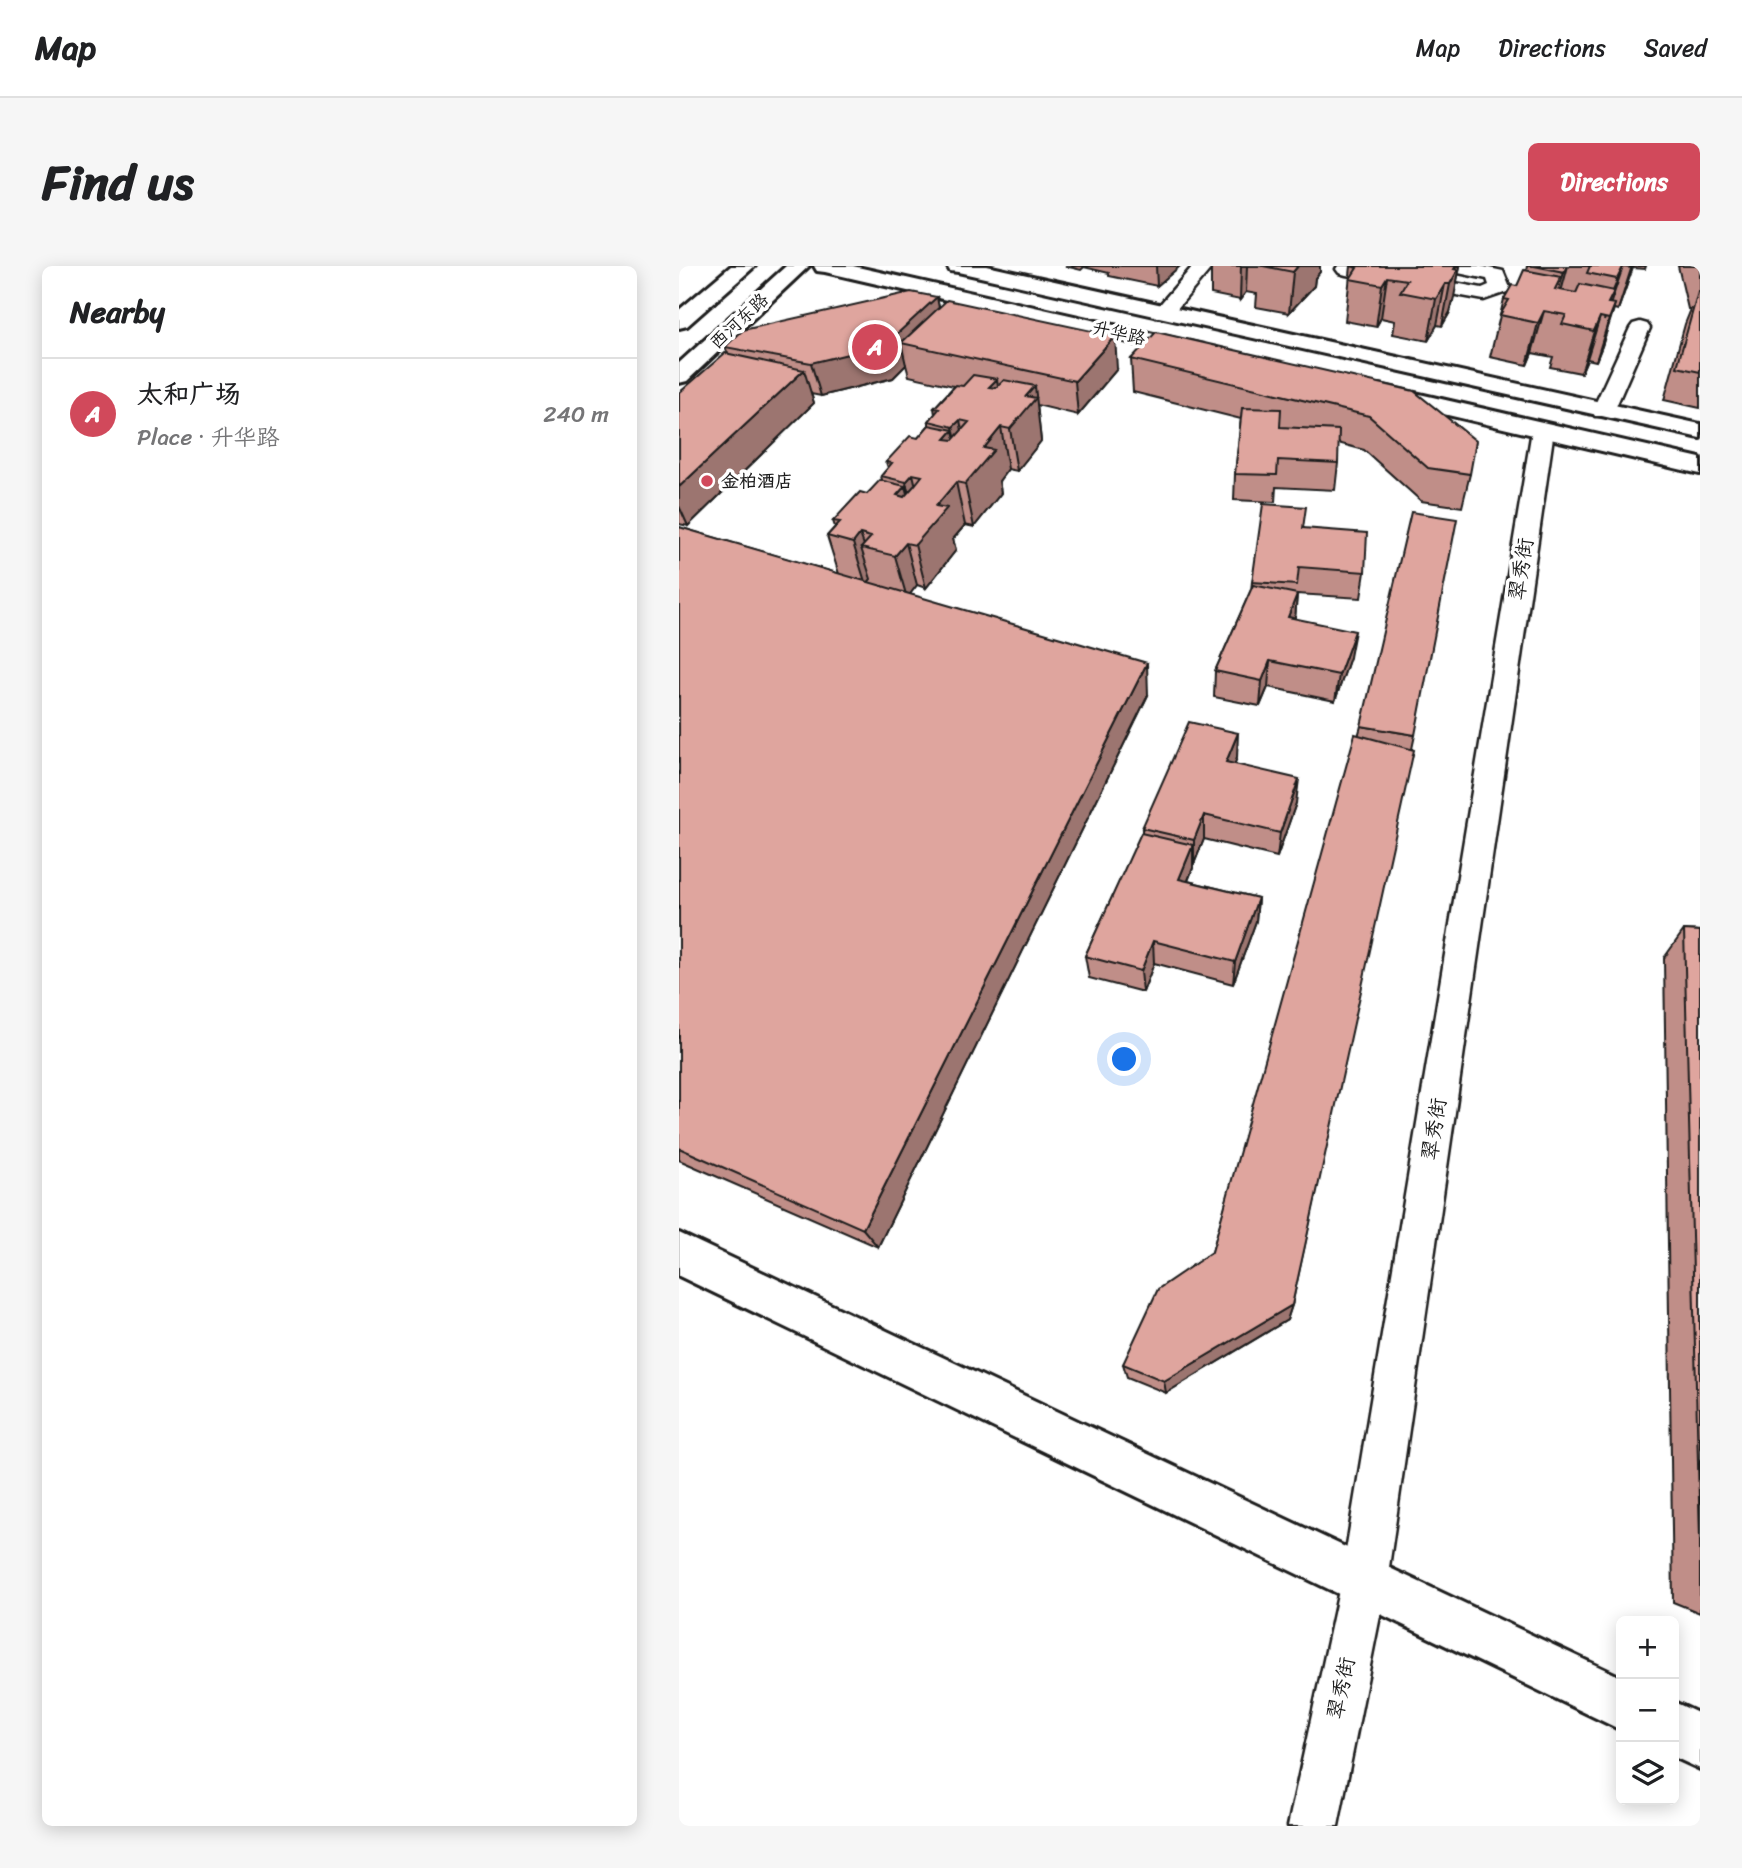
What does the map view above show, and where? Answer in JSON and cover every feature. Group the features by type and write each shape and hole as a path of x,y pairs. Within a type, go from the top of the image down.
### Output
{"main road":[{"name":"西河东路","path":"679,321 744,266"},
{"name":"西河东路","path":"679,376 798,266"},
{"name":"升华路","path":"825,266 1219,356"},
{"name":"升华路","path":"958,266 1700,431"},
{"path":"1355,387 1700,466"},
{"path":"679,1254 1616,1702"},
{"path":"1679,1732 1700,1742"}],"street":[{"path":"1163,313 1203,266"},
{"path":"1341,267 1484,294 1500,288 1496,275 1451,266"},
{"path":"1603,411 1640,328"},
{"name":"翠秀街","path":"1313,1826 1364,1581 1543,430"}],"building":[{"path":"1263,266 1298,266 1293,272"},
{"path":"1351,266 1456,266 1454,269 1458,270 1436,299 1400,292 1407,280 1387,277 1382,285 1350,279 1357,268"},
{"path":"1534,266 1567,266 1564,272"},
{"path":"1590,266 1632,266 1623,267 1617,279 1587,273"},
{"path":"1524,270 1561,277 1555,289 1576,293 1580,284 1614,291 1608,303 1615,304 1609,319 1600,317 1594,331 1562,324 1566,315 1544,311 1538,323 1500,315 1509,300 1504,299 1512,285 1517,286"},
{"path":"911,292 937,297 885,345 811,363 725,347 743,330"},
{"path":"1700,292 1700,372 1677,367"},
{"path":"947,300 1115,336 1075,381 901,343"},
{"path":"1156,332 1414,391 1476,441 1470,474 1428,468 1369,416 1131,359"},
{"path":"725,353 804,370 679,487 679,393"},
{"path":"973,375 997,379 989,387 996,388 1004,380 1035,386 1026,396 1036,398 1010,429 1001,427 984,448 994,450 965,484 956,482 936,506 947,508 915,545 906,543 895,556 861,548 871,537 860,534 853,543 827,536 840,522 833,521 860,492 867,494 880,480 905,486 897,495 904,497 914,486 922,476 913,474 906,482 881,476 892,463 886,462 910,436 918,438 929,425 953,430 945,439 953,440 969,422 960,420 953,427 929,421 939,409 934,408 956,385 963,386"},
{"path":"1242,408 1281,409 1280,427 1339,430 1338,463 1278,460 1277,475 1235,474"},
{"path":"1263,504 1306,507 1303,528 1367,533 1365,572 1299,567 1297,585 1252,582"},
{"path":"1411,512 1457,519 1415,735 1361,726"},
{"path":"679,527 1147,663 863,1229 679,1148"},
{"path":"1253,585 1297,594 1288,617 1355,631 1339,675 1270,661 1262,681 1215,671"},
{"path":"1189,722 1238,733 1226,762 1299,779 1280,833 1204,815 1194,840 1142,828"},
{"path":"1355,734 1414,750 1292,1305 1164,1381 1123,1364 1158,1289 1212,1252"},
{"path":"1141,833 1193,845 1179,879 1258,898 1235,962 1153,941 1141,971 1085,956"},
{"path":"1684,930 1700,931 1700,1539"}],"place":[{"name":"太和广场","path":"875,347"},
{"name":"金柏酒店","path":"707,481"}]}
